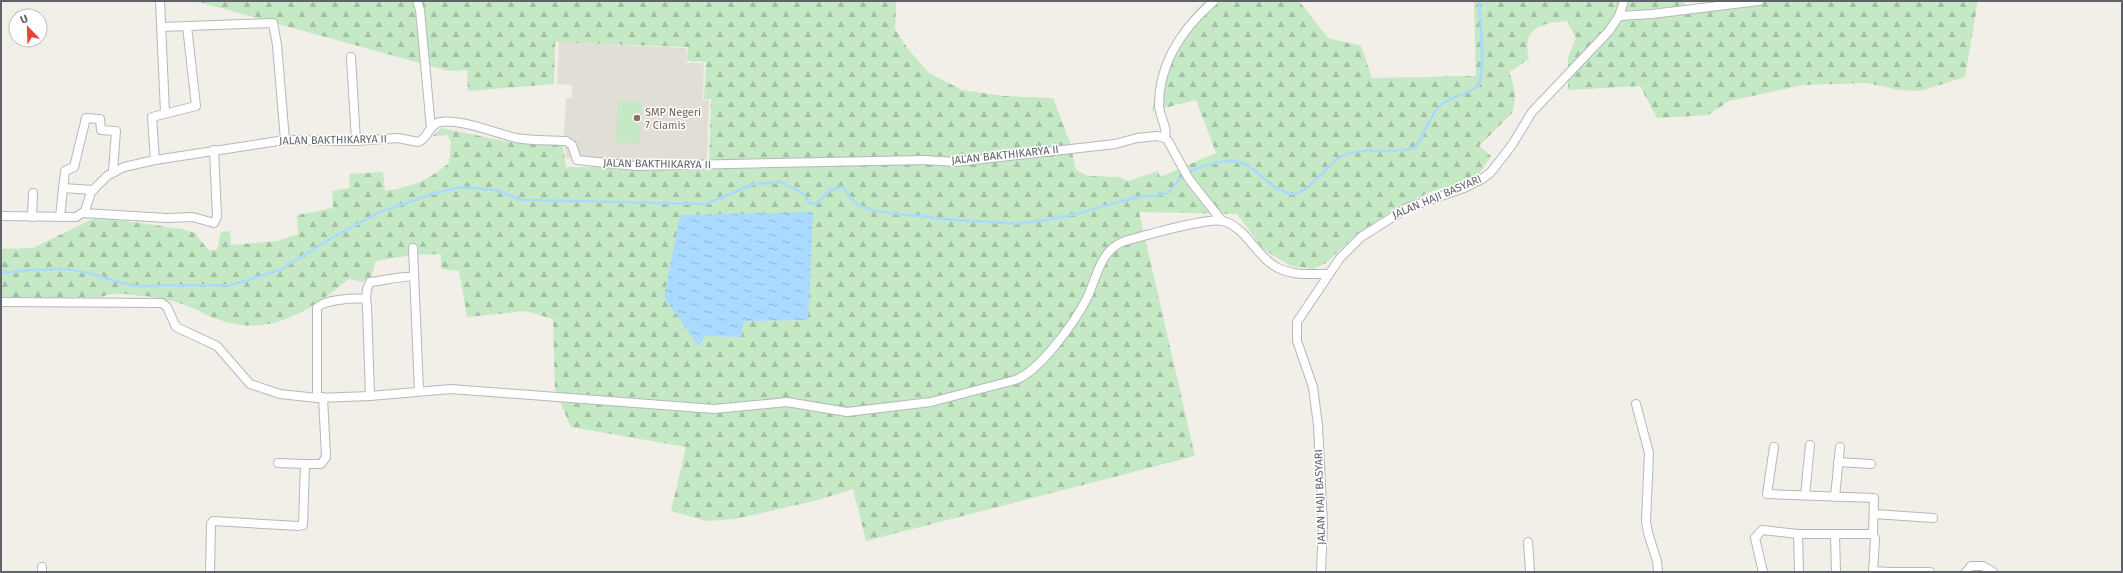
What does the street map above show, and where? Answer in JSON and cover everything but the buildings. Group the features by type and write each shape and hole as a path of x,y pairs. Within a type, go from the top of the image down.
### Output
{"street":[{"path":"160,1 162,26 161,61 165,113"},
{"path":"417,1 420,10 431,128"},
{"path":"1214,1 1194,20 1180,38 1165,67 1161,79 1159,108 1166,131 1165,138 1187,175 1222,221 1243,234 1273,266 1289,272 1329,274"},
{"name":"JALAN HAJI BASYARI","path":"1321,572 1323,525 1318,425 1313,387 1297,341 1297,322 1347,249 1387,219 1407,208 1474,184 1491,172 1508,151 1532,112 1588,55 1609,30 1619,16 1624,1"},
{"path":"1619,16 1652,14 1759,1"},
{"path":"162,26 273,23 277,45 285,140"},
{"path":"155,160 151,119 152,116 196,106 187,26"},
{"path":"351,57 356,141"},
{"path":"60,217 66,170 74,168 84,120 87,117 100,119 101,130 116,132 113,171"},
{"name":"JALAN BAKTHIKARYA II","path":"83,213 93,190 113,171 155,160 285,140 356,141 398,138 418,142 424,138 431,128 437,123 447,122 518,138 566,141 572,145 577,160 635,166 924,160 956,162 1115,144 1137,138 1157,136 1165,138"},
{"path":"1,216 74,217 83,213 167,218 193,217 211,223 216,222 214,150"},
{"path":"63,188 93,190"},
{"path":"32,217 33,192"},
{"path":"1,302 162,303 167,307 176,327 217,346 250,384 280,394 320,397 370,396 451,389 714,409 787,402 847,412 931,402 1015,380 1031,372 1060,337 1085,302 1105,255 1120,242 1204,222 1222,221"},
{"path":"413,248 419,391"},
{"path":"370,396 366,299 367,289 370,282 395,280 406,276 414,277"},
{"path":"278,463 321,464 326,457 320,397 316,308 325,303 356,298 366,299"},
{"path":"1636,404 1649,453 1646,521 1648,533 1657,561 1658,572"},
{"path":"1805,496 1810,445"},
{"path":"1774,447 1767,494 1874,498 1873,534 1875,539 1873,572 1927,570 1930,572"},
{"path":"1835,497 1840,447"},
{"path":"1838,462 1871,464"},
{"path":"210,572 211,524 213,522 303,525 305,464"},
{"path":"1874,514 1933,518"},
{"path":"1763,572 1755,538 1762,530 1798,534 1873,534"},
{"path":"1798,534 1799,572"},
{"path":"1835,535 1836,572"},
{"path":"1528,542 1530,572"},
{"path":"1966,572 1971,566 1983,566 1993,572"}],"shaded area":[{"name":"SMP Negeri 7 Ciamis","path":"559,42 686,48 686,63 704,63 703,100 709,100 707,161 603,161 566,158 564,135 566,98 572,98 572,85 557,84"}],"green space":[{"path":"195,1 896,1 895,29 908,49 929,73 962,90 1005,96 1053,98 1070,143 1076,170 1088,176 1119,177 1128,181 1158,171 1160,177 1216,153 1196,100 1152,111 1159,78 1169,51 1183,26 1205,1 1299,1 1328,38 1361,46 1372,78 1476,76 1474,1 1683,1 1692,14 1711,11 1708,1 1978,1 1965,77 1920,91 1899,90 1867,83 1803,85 1729,101 1708,115 1657,118 1640,86 1568,90 1568,57 1576,38 1567,21 1549,23 1541,26 1535,29 1528,40 1527,49 1529,59 1509,72 1515,92 1512,113 1479,146 1491,156 1479,174 1460,183 1432,191 1393,210 1351,239 1326,263 1313,269 1291,266 1263,249 1237,214 1139,212 1195,456 866,541 853,489 814,501 735,519 707,521 671,511 686,447 571,427 555,390 553,319 526,311 467,317 459,271 441,269 441,254 412,255 376,261 371,277 362,282 349,279 304,311 272,323 254,326 236,324 214,318 177,302 145,296 118,294 100,297 1,299 1,249 33,248 97,217 182,229 195,233 208,250 217,250 221,232 230,231 231,245 277,241 298,234 297,215 333,208 332,191 350,188 349,174 383,172 385,191 412,185 433,175 449,163 451,143 448,135 433,136 441,128 509,142 563,145 566,167 709,167 711,99 704,99 706,62 686,61 688,47 555,42 554,84 468,91 467,70 449,71","holes":["680,215 808,320 744,321 741,337 705,336 699,347"]},
{"path":"618,101 642,102 640,143 616,142"}],"water":[{"path":"813,212 808,320 744,321 741,337 705,336 699,347 664,297 680,215"}],"waterway":[{"path":"1,273 65,269 84,272 134,286 231,285 280,270 330,239 380,212 429,195 459,187 496,190 522,200 706,204 754,184 781,182 804,194 809,203 816,204 830,190 842,187 858,205 880,211 947,219 1023,223 1078,213 1133,198 1155,196 1167,193 1180,179 1195,169 1214,163 1235,161 1252,168 1282,191 1297,194 1310,185 1342,156 1360,151 1398,151 1416,147 1430,119 1441,105 1450,99 1478,86 1482,70 1479,1"}],"place":[{"name":"SMP Negeri 7 Ciamis","path":"637,118"}]}
